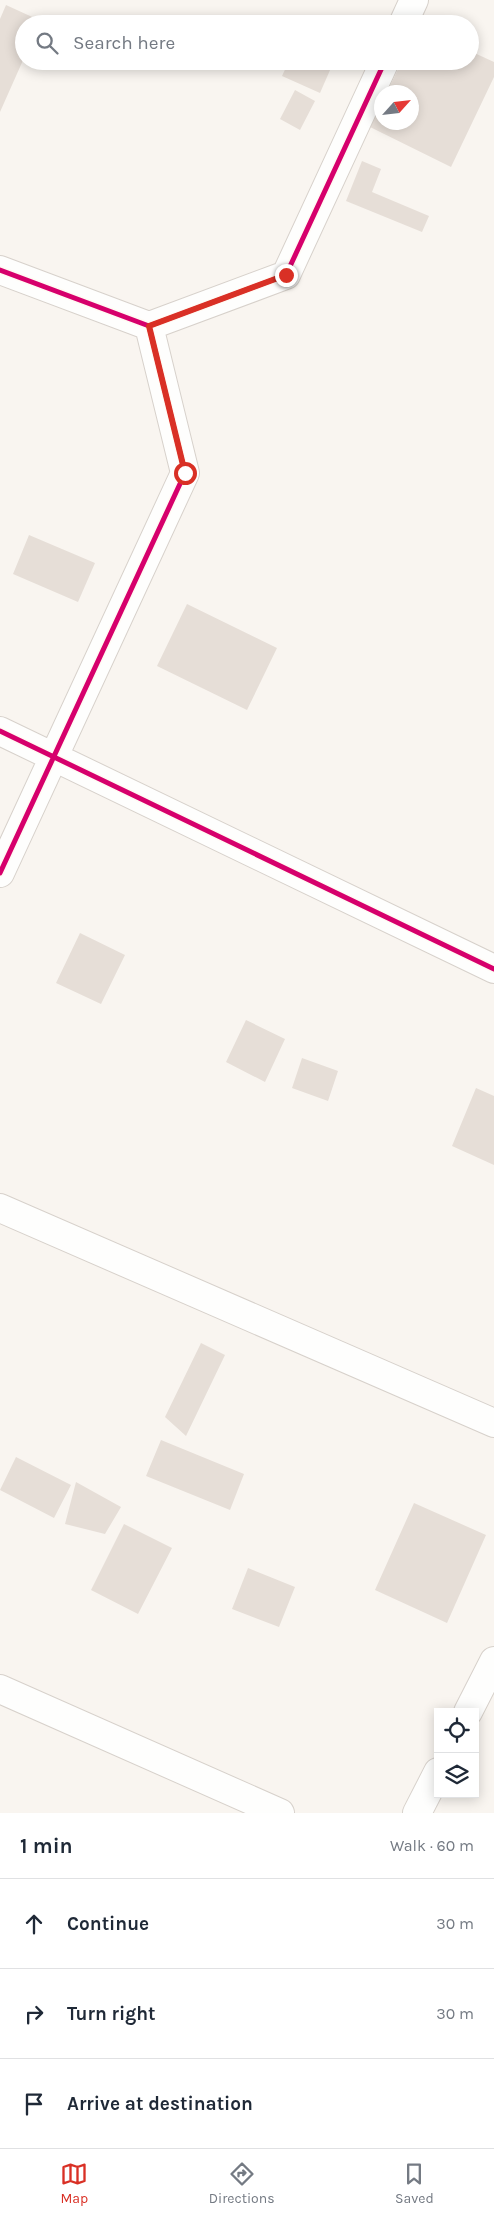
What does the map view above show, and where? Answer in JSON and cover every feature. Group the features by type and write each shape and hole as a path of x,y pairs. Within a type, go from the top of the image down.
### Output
{"street":[{"path":"407,15 414,0"},
{"path":"0,270 149,326 286,275 382,70"},
{"path":"0,873 185,473 149,326"},
{"path":"0,731 494,968"},
{"path":"0,1208 494,1423"},
{"path":"470,1708 494,1660"},
{"path":"0,1689 280,1813"},
{"path":"417,1813 434,1780"}],"building":[{"path":"6,5 28,15 15,15 15,70 19,70 0,112 0,19"},
{"path":"479,55 494,62 494,77 451,167 376,130 419,130 419,85 390,85 398,70 479,70"},
{"path":"285,70 330,70 320,93 282,76"},
{"path":"295,90 315,101 300,130 280,119"},
{"path":"374,119 374,129 370,127"},
{"path":"362,161 381,169 372,192 429,216 422,232 346,201"},
{"path":"29,535 95,563 78,602 13,574"},
{"path":"187,604 277,648 247,710 157,666"},
{"path":"80,933 125,955 101,1004 56,983"},
{"path":"246,1020 285,1039 265,1082 226,1062"},
{"path":"302,1058 338,1071 328,1101 292,1088"},
{"path":"476,1088 494,1096 494,1165 452,1146"},
{"path":"201,1343 225,1355 186,1436 165,1417"},
{"path":"161,1440 244,1474 230,1510 146,1476"},
{"path":"16,1457 71,1485 54,1518 0,1490"},
{"path":"76,1482 121,1507 105,1534 65,1524"},
{"path":"414,1503 486,1535 447,1623 375,1590"},
{"path":"124,1524 172,1548 138,1614 91,1590"},
{"path":"248,1568 295,1587 279,1627 232,1609"}],"cycle path":[{"path":"0,270 149,326 286,275 381,70"},
{"path":"0,873 185,473 149,326"},
{"path":"0,731 494,969"}],"route":[{"path":"185,473 149,326 286,275"}]}
